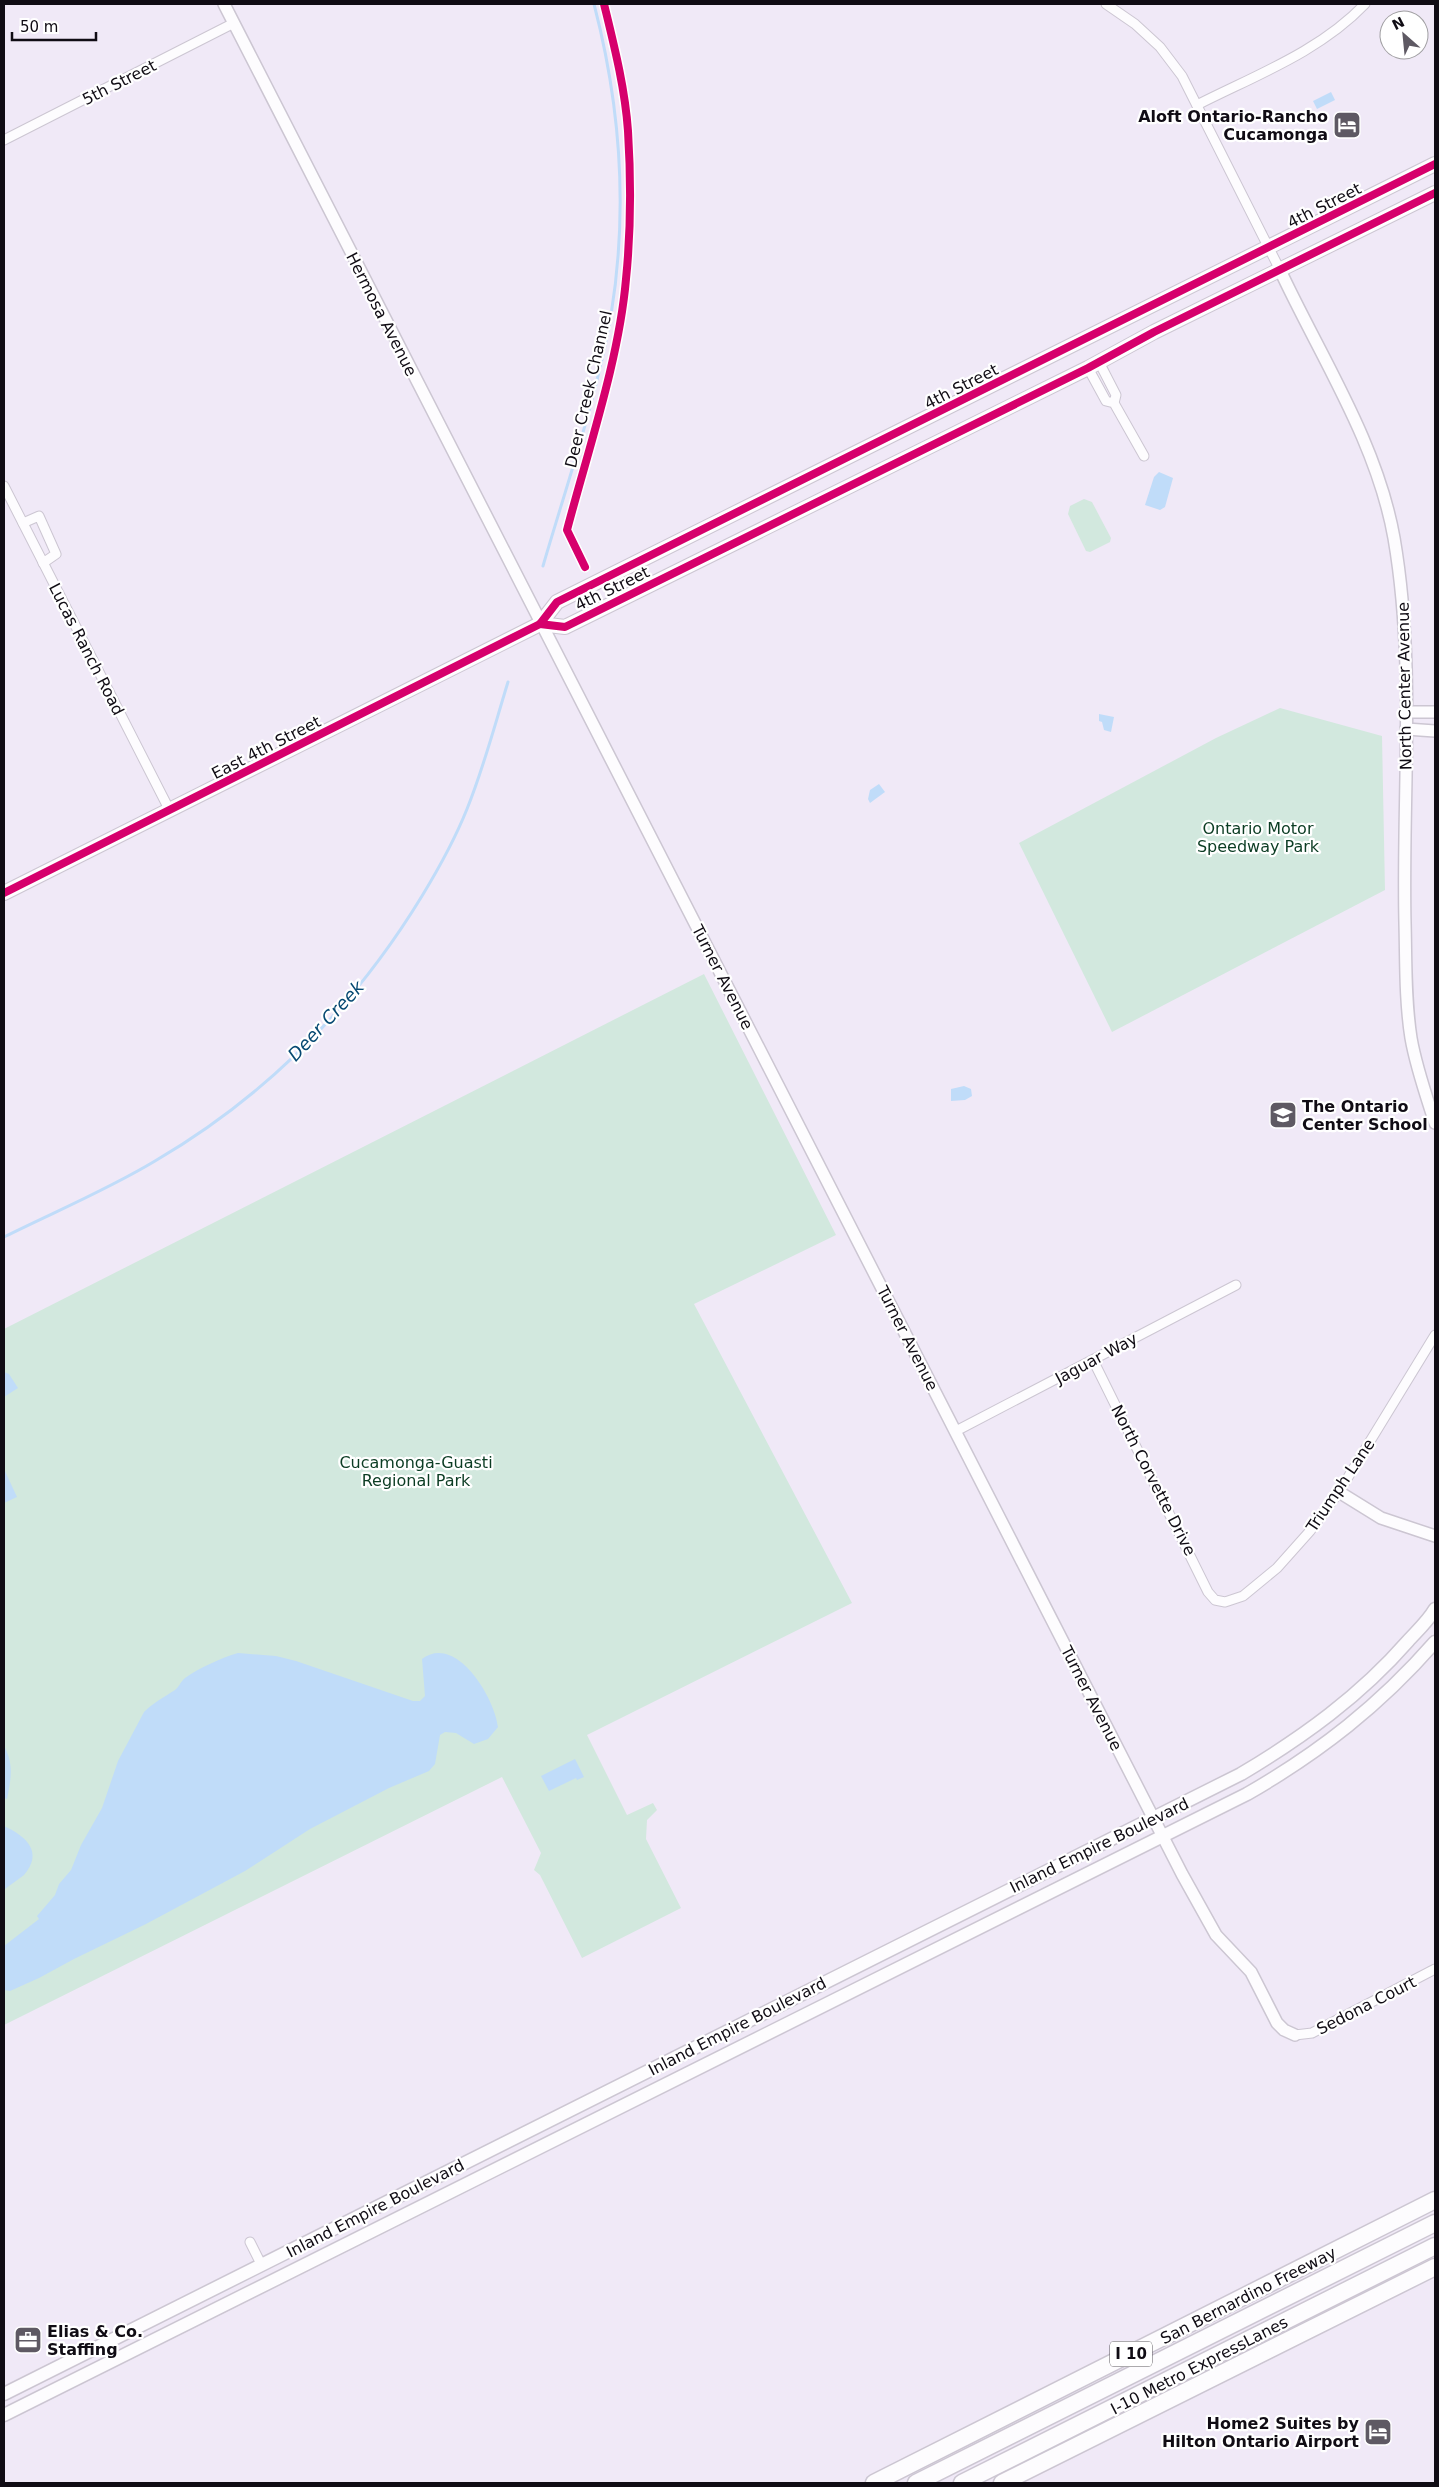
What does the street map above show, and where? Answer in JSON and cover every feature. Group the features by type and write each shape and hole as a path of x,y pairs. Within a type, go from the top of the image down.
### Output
{"highway":[{"name":"San Bernardino Freeway","path":"874,2483 1435,2200"},
{"name":"I-10 Metro ExpressLanes","path":"916,2483 1435,2223"},
{"name":"I-10 Metro ExpressLanes","path":"962,2483 1435,2246"},
{"path":"1002,2483 1435,2267"}],"main road":[{"name":"4th Street","path":"540,624 554,604 1435,164"},
{"name":"4th Street","path":"540,624 565,626 1094,365 1435,193"},
{"name":"East 4th Street","path":"4,893 540,624"},
{"name":"Inland Empire Boulevard","path":"4,2394 1241,1774 1314,1729 1390,1661 1435,1609"},
{"name":"Inland Empire Boulevard","path":"4,2415 1247,1794 1326,1745 1364,1714 1435,1642"}],"street":[{"name":"Hermosa Avenue","path":"224,4 540,624"},
{"path":"1106,4 1135,24 1160,47 1182,76 1280,270"},
{"path":"1197,105 1308,50 1346,24 1365,4"},
{"name":"5th Street","path":"4,140 234,23"},
{"name":"North Center Avenue","path":"1280,270 1342,394 1365,445 1382,493 1394,537 1402,594 1407,712 1404,864 1407,999 1412,1040 1422,1082 1435,1123"},
{"path":"1094,365 1106,401 1114,402 1144,456"},
{"name":"Lucas Ranch Road","path":"4,486 170,811"},
{"path":"22,523 39,516 56,554 43,563"},
{"name":"Turner Avenue","path":"540,624 1163,1836 1216,1935 1251,1972 1277,2023 1284,2030 1295,2035"},
{"path":"1407,712 1435,712"},
{"path":"1406,730 1435,731"},
{"name":"Jaguar Way","path":"956,1431 1236,1285"},
{"name":"Triumph Lane","path":"1215,1600 1225,1602 1243,1596 1277,1568 1310,1531 1339,1492 1435,1335"},
{"name":"North Corvette Drive","path":"1093,1360 1208,1592 1215,1600"},
{"path":"1339,1492 1381,1518 1435,1536"},
{"name":"Sedona Court","path":"1295,2035 1312,2033 1435,1969"},
{"path":"250,2242 261,2264"}],"green space":[{"path":"1084,499 1092,502 1111,538 1110,542 1090,552 1086,551 1068,514 1070,506"},
{"name":"Ontario Motor Speedway Park","path":"1280,708 1382,736 1385,890 1112,1032 1019,843 1216,738"},
{"name":"Cucamonga-Guasti Regional Park","path":"704,974 836,1235 694,1304 852,1603 587,1735 627,1815 653,1803 657,1810 647,1820 646,1839 681,1908 582,1958 540,1875 534,1870 541,1853 502,1777 4,2025 4,1329"}],"water":[{"path":"1331,92 1335,100 1317,109 1313,101"},
{"path":"1159,472 1173,478 1165,507 1160,510 1145,505 1154,477"},
{"path":"1099,714 1114,717 1111,732 1104,730 1102,722 1099,721"},
{"path":"879,784 885,792 870,803 868,799 870,790"},
{"path":"964,1086 971,1089 972,1096 965,1100 951,1101 951,1089"},
{"path":"4,1372 9,1374 18,1388 4,1397"},
{"path":"4,1469 17,1497 4,1503"},
{"path":"238,1653 276,1656 296,1661 413,1701 420,1701 425,1696 422,1659 435,1653 448,1655 460,1661 472,1672 482,1686 490,1700 498,1727 488,1739 474,1744 456,1733 445,1732 440,1735 435,1764 429,1771 389,1788 310,1829 245,1871 146,1924 39,1978 10,1991 4,1990 4,1946 39,1919 37,1916 55,1895 59,1884 71,1870 81,1845 102,1808 118,1761 144,1712 175,1690 191,1674"},
{"path":"4,1746 10,1765 7,1799 4,1798"},
{"path":"575,1759 584,1777 577,1780 576,1778 549,1791 541,1776"},
{"path":"4,1826 25,1840 30,1846 32,1859 30,1867 24,1875 5,1889 4,1897"}],"waterway":[{"name":"Deer Creek","path":"543,566 597,379 611,315 616,276 619,237 619,158 610,80 594,4"},
{"name":"Deer Creek","path":"4,1237 118,1182 196,1135 271,1078 337,1011 368,975 396,936 435,875 473,793 508,682"}],"cycle path":[{"name":"Deer Creek Channel","path":"585,567 567,530 602,405 617,341 628,261 630,223 630,167 627,115 619,67 604,4"},
{"path":"4,893 540,624 557,602 1435,164"},
{"path":"540,624 565,627 1088,368 1154,332 1435,193"}],"place":[{"name":"Aloft Ontario-Rancho Cucamonga","path":"1347,125"},
{"name":"The Ontario Center School","path":"1283,1115"},
{"name":"Elias & Co. Staffing","path":"28,2340"},
{"name":"Home2 Suites by Hilton Ontario Airport","path":"1378,2432"}]}
